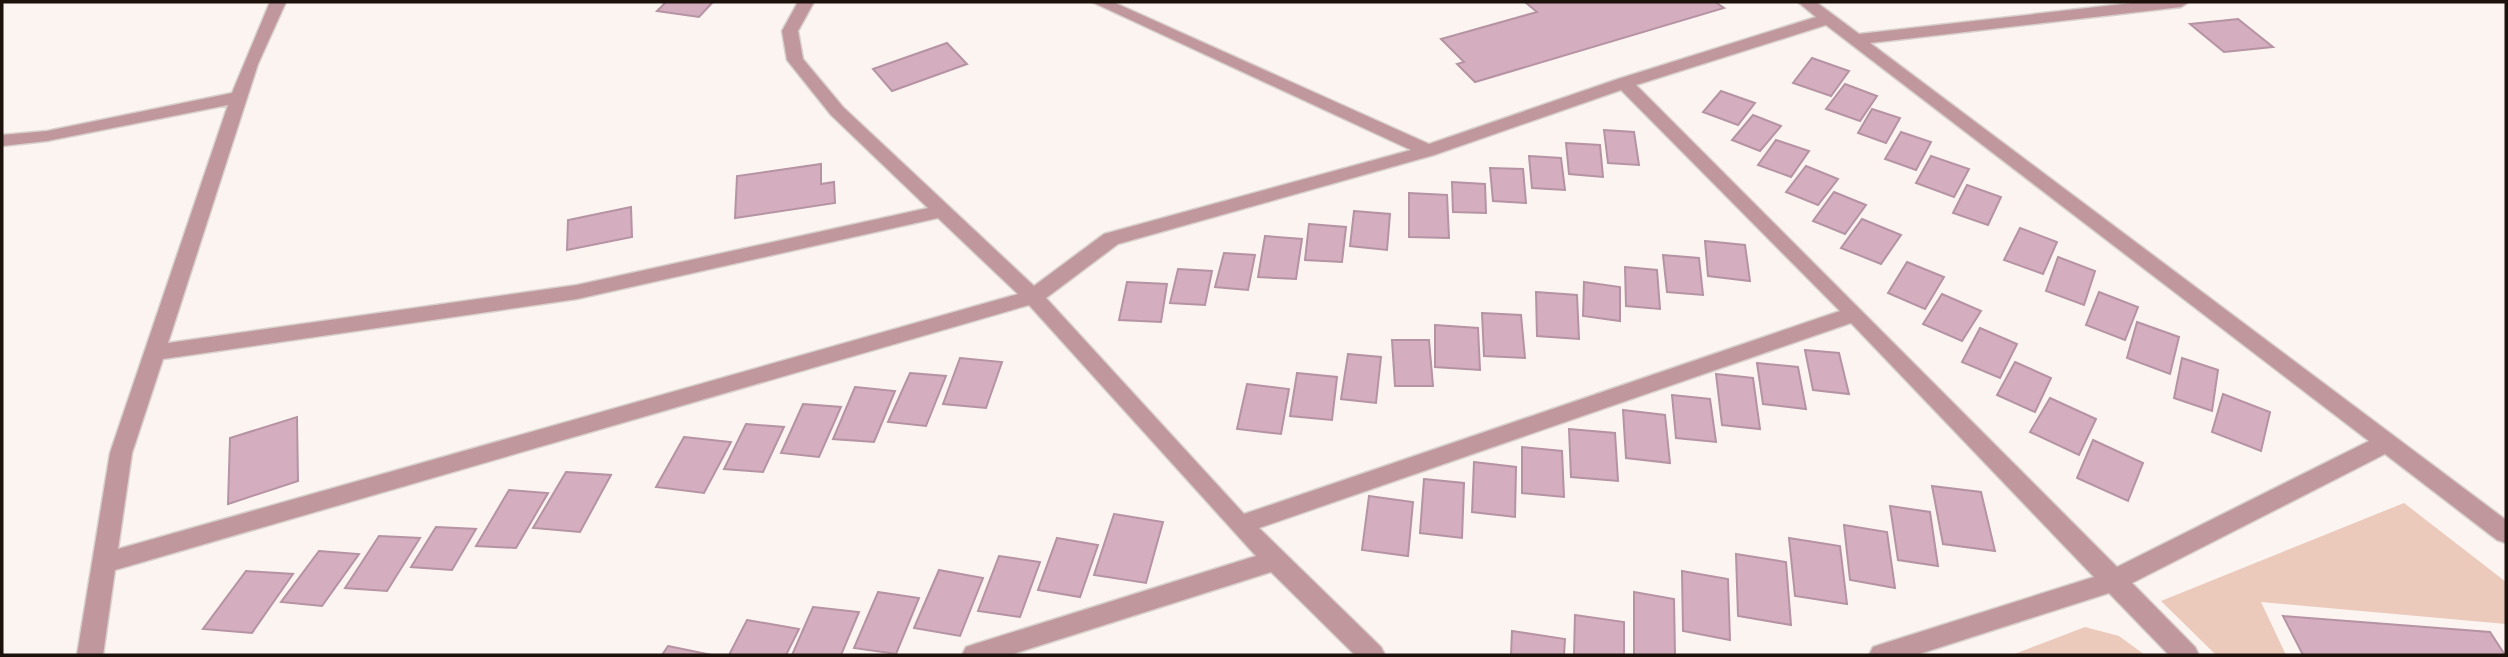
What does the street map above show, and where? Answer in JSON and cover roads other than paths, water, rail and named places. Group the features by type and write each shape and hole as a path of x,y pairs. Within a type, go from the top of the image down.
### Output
{"street":[{"path":"90,655 121,453 239,97 278,2"},
{"path":"806,2 790,31 795,60 837,111 1033,297 1240,525 1372,655"},
{"path":"1100,2 1428,151"},
{"path":"1807,2 2506,533"},
{"path":"1858,39 2181,2"},
{"path":"105,564 1033,297 1111,239 1428,151 1623,83 1831,18"},
{"path":"1623,83 1855,314 2186,655"},
{"path":"2,140 47,135 239,97"},
{"path":"154,354 577,292 942,211"},
{"path":"1240,525 1855,314"},
{"path":"1882,655 2113,581 2386,443"},
{"path":"975,655 1276,560"}]}
